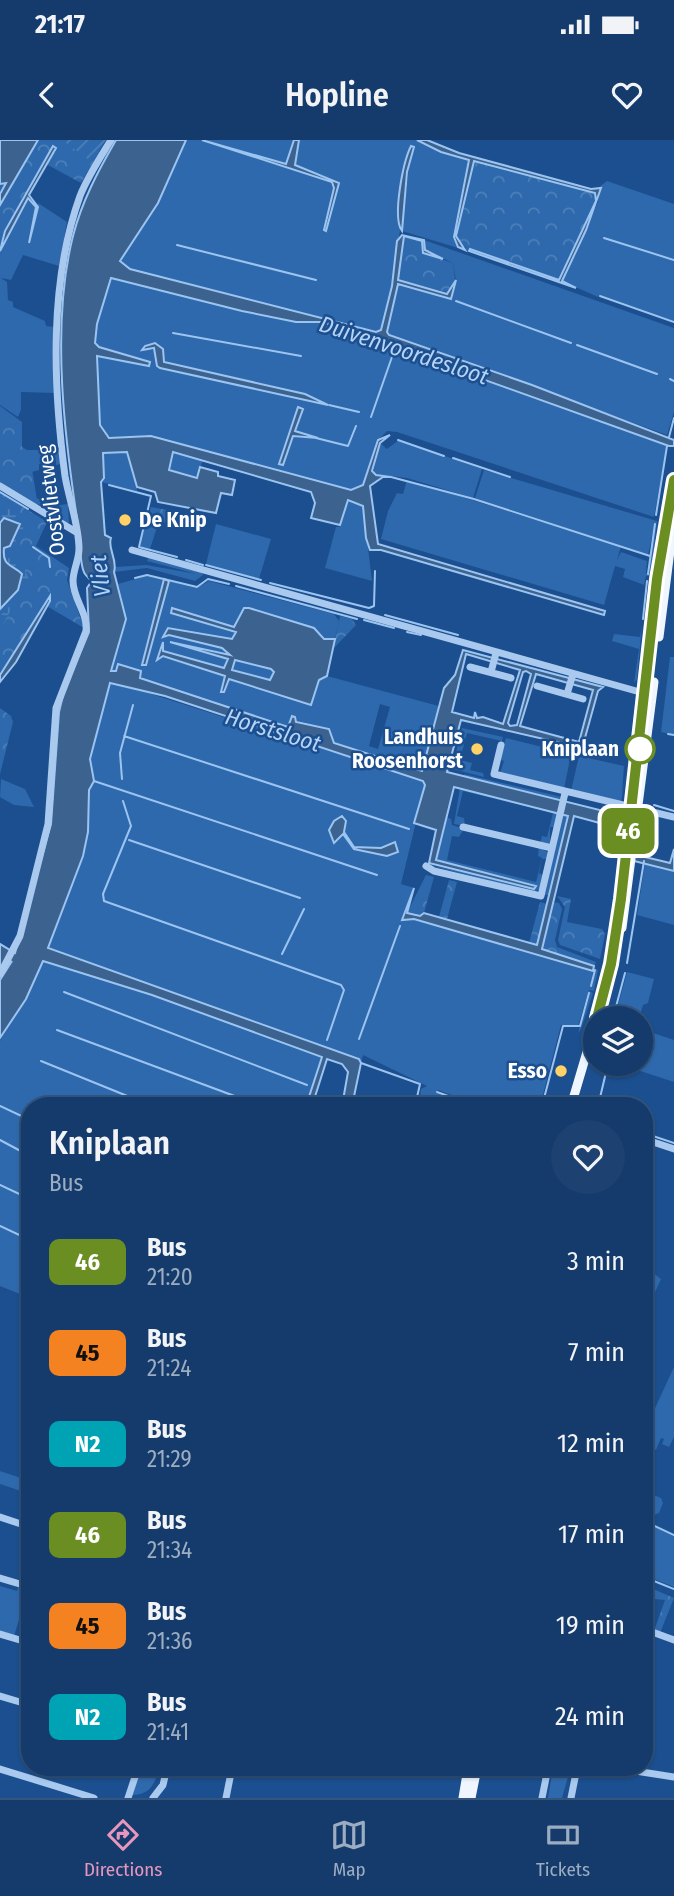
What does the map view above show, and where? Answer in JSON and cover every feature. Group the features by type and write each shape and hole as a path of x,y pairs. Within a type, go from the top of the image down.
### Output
{"main road":[{"path":"649,694 657,579 674,480"},
{"path":"602,1006 618,948 649,694 674,519"},
{"path":"575,1097 583,1069"},
{"path":"576,1097 583,1075"},
{"path":"463,1798 467,1776"},
{"path":"471,1798 475,1776"}],"street":[{"name":"Oostvlietweg","path":"0,974 12,954 48,824 56,708 86,631 86,621 73,583 79,548 60,423 58,360 61,277 65,247 80,196 111,140"},
{"path":"0,486 76,532"},
{"path":"132,550 494,661 649,694"},
{"path":"470,667 494,661"},
{"path":"494,661 511,678"},
{"path":"570,705 571,679"},
{"path":"537,686 583,699"},
{"path":"501,745 494,774 565,796 674,817"},
{"path":"426,866 434,871 541,896 565,796"},
{"path":"463,827 552,848"},
{"path":"653,1142 674,1149"},
{"path":"0,1517 21,1524"},
{"path":"0,1578 21,1584"},
{"path":"653,1632 674,1640"},
{"path":"0,1634 21,1640"},
{"path":"0,1696 21,1702"},
{"path":"0,1769 21,1775"},
{"path":"653,1774 674,1777"},
{"path":"23,1776 94,1798"},
{"path":"128,1798 135,1776"},
{"path":"153,1798 163,1785 165,1776"},
{"path":"226,1798 230,1776"},
{"path":"542,1798 546,1776"},
{"path":"571,1798 575,1776"}],"green space":[{"path":"0,140 81,140 99,152 81,183 46,164 0,247"},
{"path":"62,140 106,140 92,162"},
{"path":"186,140 202,140 332,182 334,188 326,231 339,183 295,165 299,140 417,140 441,152 469,160 454,237 458,247 465,250 402,231 411,146 401,179 401,226 392,285 379,332 220,295 130,269 120,262 158,203"},
{"path":"206,140 294,140 286,164"},
{"path":"474,161 595,193 596,201 559,280 465,250 466,247 460,246 456,237"},
{"path":"607,181 674,204 674,259 603,238 674,260 674,321 600,295 598,297 562,281 598,202 599,187"},
{"path":"28,198 36,207 27,243 38,203 67,222 59,266 23,255 11,280 1,278 7,282 8,300 13,302 13,307 45,321 46,326 55,327 55,393 21,392 21,410 18,417 0,405 0,251"},
{"path":"404,236 422,241 423,253 453,263 455,279 450,293 398,280"},
{"path":"424,240 674,328 674,381 671,380 674,382 674,412 667,435 389,335 387,332 397,284 452,295 456,280 453,263 425,250"},
{"path":"111,278 242,311 296,322 323,322 667,445 654,517 397,432 387,431 378,440 363,485 351,490 151,436 113,439 101,430 97,355 149,366 150,362 98,347 95,343 97,324","holes":["155,343 164,353 164,362 305,394 307,398 335,406 157,365 156,350 142,350"]},
{"path":"0,406 22,422 22,447 29,451 38,506 0,482"},
{"path":"399,440 482,469 473,498 407,478 373,474 380,443 387,449"},
{"path":"22,450 60,450 61,464 56,465 56,461 39,464 39,470 32,472 36,499 43,498 52,506 68,504 69,524 35,502"},
{"path":"127,452 137,491 101,482 104,478 103,453"},
{"path":"174,452 203,460 197,477 170,470"},
{"path":"484,470 657,521 651,576 646,576 644,585 623,577 625,569 615,566 604,605 381,539 388,511 397,493 403,494 407,480 616,544 475,498","holes":["655,523 649,574 646,573 647,561 621,552 617,560 621,546 648,555"]},
{"path":"0,492 47,522 36,546 69,568 67,580 84,628 45,605 0,679"},
{"path":"348,499 363,506 372,581 325,568 336,527 340,527"},
{"path":"0,502 22,516 25,523 15,551 29,579 0,629 0,609 13,598 21,583 4,562 4,548 10,546 18,532 4,518 0,523"},
{"path":"151,507 178,512 176,520 158,524 150,549 139,546"},
{"path":"216,524 271,539 259,579 206,564"},
{"path":"149,556 202,572 203,575 195,581 147,568 114,572 115,567 146,565 197,574 147,561"},
{"path":"146,576 164,579 143,665 146,665 169,581 197,588 209,581 334,614 339,621 335,639 328,641 314,628 249,608 241,613 234,627 172,608 236,632 232,639 168,628 168,635 222,648 230,655 213,654 228,659 224,668 163,651 163,643 158,659 162,656 225,676 222,692 228,678 311,705 319,680 327,676 440,707 425,768 422,771 334,743 325,728 296,722 288,727 139,678 141,671 118,664 116,672 111,671 124,628 118,584","holes":["380,704 390,707 378,749 369,746"]},
{"path":"340,616 352,619 356,625 333,649"},
{"path":"642,625 637,679 634,683 639,649 612,641 614,634 640,637"},
{"path":"670,657 674,657 674,735 661,732"},
{"path":"239,660 274,672 270,680 232,670 233,662"},
{"path":"114,682 423,781 425,785 401,884 414,888 402,920 414,919 588,969 593,971 591,987 596,969 598,970 594,991 588,990 593,993 589,1006 586,1006 590,994 588,993 578,1026 561,1025 542,1097 457,1097 438,1090 437,1093 448,1097 420,1097 421,1089 427,1086 363,1055 361,1063 358,1059 47,949 83,856 88,832 89,790 94,781 90,759 108,686"},
{"path":"0,708 11,716 13,722 0,774"},
{"path":"462,728 503,737 502,741 467,733 460,760 472,763 470,770 483,773 484,777 452,769"},
{"path":"506,738 571,754 564,789 500,773 504,761 499,759"},
{"path":"579,756 624,766 622,794 628,763 621,802 571,791"},
{"path":"464,774 562,797 561,801 463,778"},
{"path":"1,779 25,789 34,807 14,805 0,797"},
{"path":"460,788 559,812 555,827 550,827 550,844 540,844 542,836 547,837 553,813 463,791 457,816 464,818 465,826 454,824"},
{"path":"563,813 568,816 549,895 545,895"},
{"path":"446,817 451,819 452,825 464,829 459,837 452,836 447,860 536,882 542,858 538,856 539,847 549,853 547,859 542,859 540,889 533,892 428,865 536,886 436,860"},
{"path":"645,863 674,871 674,925 637,915"},
{"path":"426,875 434,877 424,913 420,916 407,913"},
{"path":"449,880 457,882 447,919 439,917"},
{"path":"557,896 571,899 567,922 602,929 605,934 600,959 560,945 558,940 565,907"},
{"path":"540,902 547,904 537,945 529,943"},
{"path":"553,902 559,903 562,909 555,940 557,947 596,962 594,966 542,949"},
{"path":"43,961 152,995 323,1057 309,1097 21,1097 21,1294 0,1286 0,1041 25,999"},
{"path":"627,972 654,979 648,1003 643,1006 618,1006"},
{"path":"653,1033 674,1040 674,1082 653,1075"},
{"path":"653,1273 661,1279 653,1297"},
{"path":"674,1367 674,1437 669,1447 662,1444 664,1439 661,1438 656,1450 653,1449 653,1412"},
{"path":"0,1471 21,1478 21,1491 0,1484"},
{"path":"653,1495 661,1498 663,1503 659,1513 653,1515"},
{"path":"653,1526 674,1536 674,1587 653,1579"},
{"path":"0,1586 17,1591 18,1587 21,1591 21,1613 14,1636 0,1631"},
{"path":"653,1589 674,1598 660,1633 654,1631 665,1600 653,1599"},
{"path":"138,1776 157,1776 147,1791 132,1795"},
{"path":"552,1776 568,1776 562,1798 548,1798"}],"water":[{"path":"0,140 38,140 0,205 0,194 6,183 0,184"},
{"path":"116,140 186,140 158,203 120,261 130,269 376,332 381,330 392,286 397,241 402,235 424,240 425,250 443,259 423,253 422,241 404,236 398,280 447,294 456,280 451,299 398,284 387,332 389,335 532,385 674,440 674,446 669,446 323,322 296,322 242,311 111,278 97,324 95,343 99,347 150,362 149,366 97,356 100,425 109,438 151,436 351,490 363,485 378,440 390,435 380,443 372,471 376,475 391,477 383,477 370,486 378,544 605,611 604,615 381,550 370,550 363,506 348,500 340,525 311,518 315,503 311,492 173,452 169,470 197,478 200,467 218,472 218,476 235,480 232,495 221,493 216,513 158,502 155,492 137,487 127,452 103,453 104,478 101,482 105,535 111,538 114,572 126,619 111,671 116,671 118,664 141,671 140,678 288,727 292,716 296,722 329,729 334,743 422,771 444,688 455,675 463,650 603,687 598,691 583,745 578,747 461,720 447,772 616,814 619,819 616,850 670,863 674,849 674,871 606,854 607,825 574,816 542,949 594,966 593,971 414,919 402,920 414,888 407,913 420,916 424,913 537,945 568,816 454,787 436,860 536,886 534,889 429,863 436,830 414,823 425,785 423,781 165,696 110,683 90,759 94,781 89,790 88,832 83,856 48,948 359,1059 361,1063 354,1097 344,1097 348,1072 342,1064 327,1059 315,1097 309,1097 322,1057 152,995 43,961 26,999 0,1038 0,980 12,961 0,969 0,944 15,953 51,824 59,712 64,691 89,632 87,588 91,582 82,565 65,423 61,345 66,271 73,236 91,186","holes":["466,654 520,670 503,724 483,717 477,718 475,712 474,718 452,712","523,672 531,674 517,725 510,726 508,723","536,674 593,690 579,742 520,726"]},
{"path":"202,140 286,164 294,140 299,140 295,165 339,183 326,231 324,230 334,188 332,182"},
{"path":"417,140 427,140 459,153 591,189 601,188 586,230 562,281 576,288 469,251 470,249 559,280 596,201 595,193 474,161 456,236 465,250 458,247 454,237 469,160 441,152"},
{"path":"53,146 56,148 29,195 38,207 29,243 36,207 28,198 0,251 5,231"},
{"path":"411,146 414,147 407,172 402,231 398,203 402,176"},
{"path":"155,343 163,349 164,362 305,394 328,405 160,368 157,366 154,348 142,350"},
{"path":"298,407 303,409 295,431 318,438 293,436 283,465 279,464"},
{"path":"4,518 20,524 10,546 4,548 4,554 6,562 22,574 18,590 0,609 0,523"},
{"path":"164,579 169,581 146,665 142,665"},
{"path":"50,596 50,601 16,662 0,682 0,675"},
{"path":"172,608 234,627 244,608 249,608 314,628 324,639 335,639 327,676 319,680 311,705 229,679 224,692 221,692 225,676 163,656 157,660 163,642 163,651 224,668 228,659 170,642 230,655 222,648 169,635 163,637 168,628 232,639 236,632 171,613","holes":["235,660 274,672 270,680 232,670"]},
{"path":"342,816 346,821 344,832 354,847 381,848 395,842 398,852 387,856 354,849 343,834 334,843 329,830 334,821"}],"waterway":[{"path":"604,238 674,260"},
{"path":"177,245 316,280"},
{"path":"600,296 674,322"},
{"path":"456,301 571,343"},
{"path":"173,333 301,356"},
{"path":"577,345 657,374"},
{"name":"Duivenvoordesloot","path":"371,417 393,354"},
{"path":"670,379 674,381"},
{"path":"329,405 359,412"},
{"path":"669,437 674,418"},
{"path":"316,438 348,446 356,426"},
{"path":"398,440 444,456"},
{"path":"656,515 667,446"},
{"path":"453,458 510,477"},
{"path":"391,477 474,499 650,556"},
{"path":"109,485 151,496 139,547 177,557"},
{"path":"0,492 28,509"},
{"path":"648,574 655,524"},
{"path":"33,547 49,558 50,567"},
{"path":"186,560 203,565"},
{"path":"206,565 261,580"},
{"path":"270,583 369,608 374,606 375,571"},
{"path":"135,578 147,575 197,587 208,579 229,584"},
{"path":"643,619 647,581"},
{"path":"236,586 357,619"},
{"path":"385,615 458,635"},
{"path":"364,620 394,628"},
{"path":"407,632 421,635"},
{"path":"122,779 120,753 133,705"},
{"path":"668,734 674,735"},
{"path":"124,736 409,829"},
{"path":"94,781 377,875"},
{"path":"123,801 131,826 103,894 104,901 341,985 344,990 327,1040"},
{"path":"654,805 674,811"},
{"path":"129,840 300,898"},
{"path":"627,963 644,861"},
{"path":"282,954 304,909"},
{"path":"359,1039 400,926"},
{"path":"591,986 595,970"},
{"path":"616,1006 625,973"},
{"path":"64,992 307,1085"},
{"path":"544,1097 563,1026 580,1026 589,993"},
{"path":"57,1030 237,1097"},
{"path":"41,1061 130,1097"},
{"path":"361,1063 420,1084 417,1097"},
{"path":"600,1097 605,1076"},
{"path":"437,1092 451,1097"},
{"path":"0,1106 21,1116"},
{"path":"653,1136 674,1143"},
{"path":"0,1140 21,1151"},
{"path":"0,1185 21,1195"},
{"path":"0,1226 21,1236"},
{"path":"653,1525 674,1535"},
{"path":"653,1581 674,1589"}],"bus line":[{"name":"46","path":"601,1006 611,964 621,899 651,652 657,579 674,480"}],"place":[{"name":"De Knip","path":"125,520"},
{"name":"Landhuis Roosenhorst","path":"477,749"},
{"name":"Kniplaan","path":"640,749"},
{"name":"Esso","path":"561,1071"}],"water label":[{"name":"Vliet","path":"100,576"},
{"name":"Horstsloot","path":"273,730"}]}
